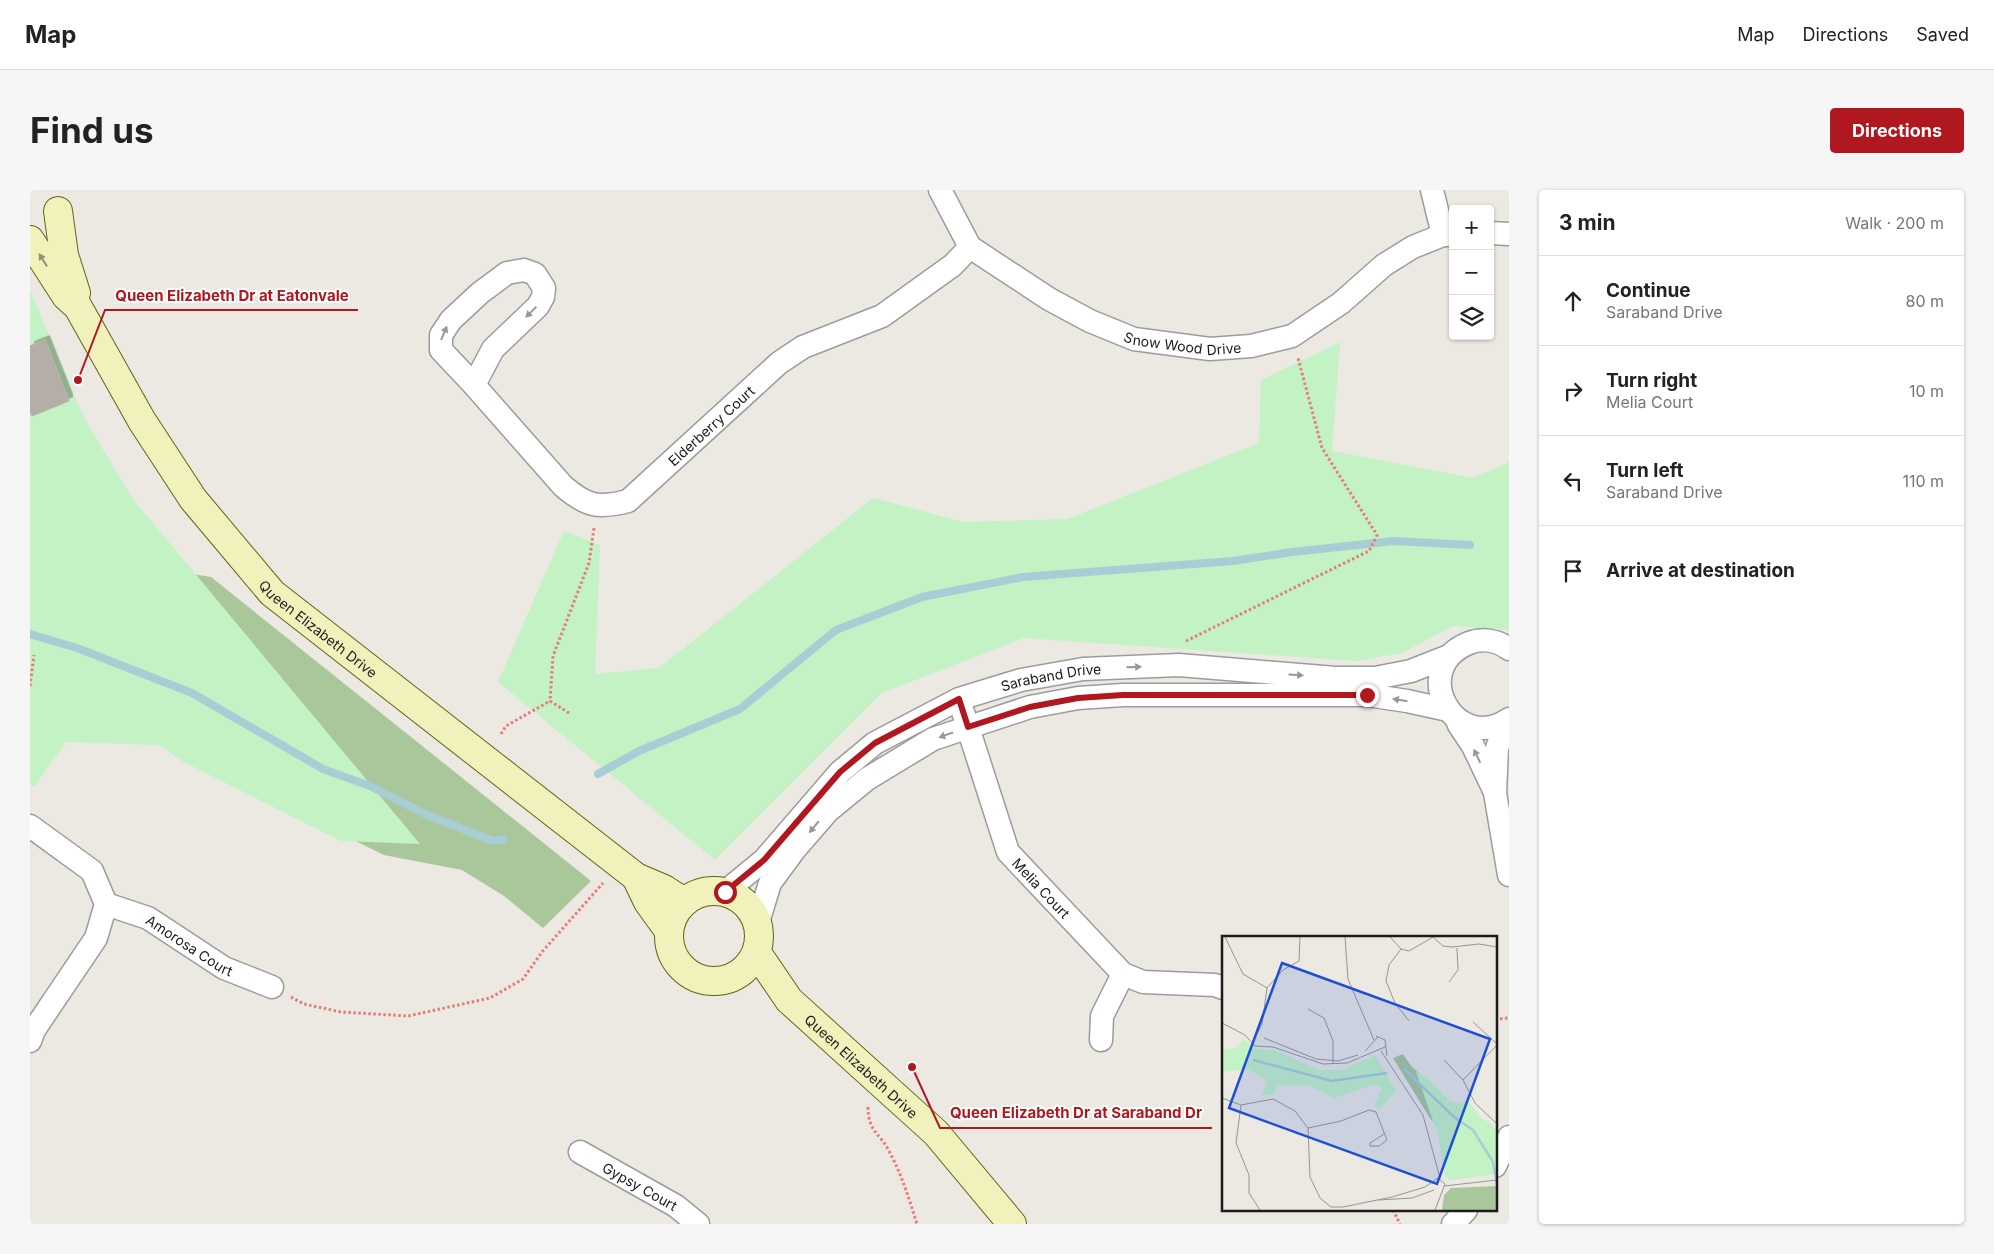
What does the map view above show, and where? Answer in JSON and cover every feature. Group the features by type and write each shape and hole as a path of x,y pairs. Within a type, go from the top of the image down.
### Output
{"street":[{"name":"Snow Wood Drive","path":"940,190 970,247 1049,299 1090,321 1134,339 1210,349 1251,346 1292,336 1341,303 1384,265 1413,247 1448,235"},
{"path":"1432,190 1448,235"},
{"path":"30,230 48,221 61,201"},
{"name":"Queen Elizabeth Drive","path":"61,201 64,255 78,307"},
{"path":"1494,233 1509,234"},
{"name":"Queen Elizabeth Drive","path":"30,240 66,296 78,307 142,421 193,499 272,593 636,877 664,889 684,902"},
{"name":"Elderberry Court","path":"474,385 493,349 538,306 543,297 544,288 535,274 524,270 507,273 480,292 451,320 441,335 440,350 474,385 563,486 579,500 597,505 613,505 628,502 779,363 803,347 882,316 953,265 970,247"},
{"name":"Saraband Drive","path":"725,892 764,860 840,772 854,760 875,743 959,699 1021,680 1083,669 1179,665 1335,678 1376,678 1411,670 1450,656 1461,646 1474,641 1489,640 1509,649"},
{"path":"1450,656 1442,668 1439,683 1441,697 1473,746 1495,793"},
{"name":"Saraband Drive","path":"758,922 770,883 795,849 828,810 867,779 933,739 1030,707 1078,698 1123,695 1367,695 1407,701 1452,715 1469,725 1482,728 1495,726 1508,720"},
{"name":"Melia Court","path":"959,699 1008,852 1123,974 1143,982 1215,985 1222,988"},
{"path":"1508,720 1498,748 1495,793 1509,875"},
{"path":"30,826 92,871 106,904 96,938 34,1030 30,1041"},
{"name":"Queen Elizabeth Drive","path":"636,877 648,902 669,930"},
{"path":"725,892 739,898 750,908 758,922 760,937 757,953 748,968 734,978 719,982 702,980 687,974 676,962 670,947 669,930 674,915 684,902 697,894 725,892"},
{"name":"Amorosa Court","path":"106,904 148,918 224,968 272,987"},
{"name":"Queen Elizabeth Drive","path":"757,953 789,1000 936,1133 1012,1224"},
{"path":"1101,1040 1102,1016 1123,974"},
{"name":"Queen Elizabeth Drive","path":"734,978 789,1000"},
{"path":"1496,1164 1509,1136"},
{"name":"Gypsy Court","path":"580,1152 676,1206 698,1224"},
{"path":"1453,1224 1464,1212"}],"path":[{"path":"1183,643 1369,551 1377,535 1322,448 1292,336"},
{"path":"550,701 553,656 589,564 597,505"},
{"path":"30,686 34,655"},
{"path":"550,701 569,713"},
{"path":"501,734 506,726 550,701"},
{"path":"272,987 304,1004 341,1012 408,1016 490,998 523,979 542,952 603,883"},
{"path":"1496,1019 1509,1018"},
{"path":"868,1101 868,1116 874,1133 888,1149 904,1183 917,1224"},
{"path":"1394,1212 1400,1224"}],"green space":[{"path":"30,290 84,418 133,499 420,844 341,841 182,761 159,745 66,742 34,787 30,784"},
{"path":"1340,342 1332,451 1473,478 1509,462 1509,630 1453,626 1402,653 1356,661 1024,638 882,693 715,860 498,682 564,531 600,545 595,674 659,668 873,498 964,522 1067,519 1259,443 1261,380"},
{"path":"117,562 211,577 591,881 543,928 504,896 462,870 384,855 159,745"}],"building":[{"path":"45,340 69,401 32,416 30,412 30,346"}],"waterway":[{"path":"598,774 639,751 740,709 836,630 922,597 1023,577 1233,561 1292,552 1394,541 1470,545"},
{"path":"30,634 77,648 192,693 323,769 370,786 427,815 493,841 503,839"}],"place":[{"name":"Queen Elizabeth Dr at Eatonvale","path":"78,380"},
{"name":"Queen Elizabeth Dr at Saraband Dr","path":"912,1067"}],"route":[{"path":"725,892 764,860 840,772 875,743 908,724 959,699 968,727 1030,707 1078,698 1123,695 1367,695"}]}
